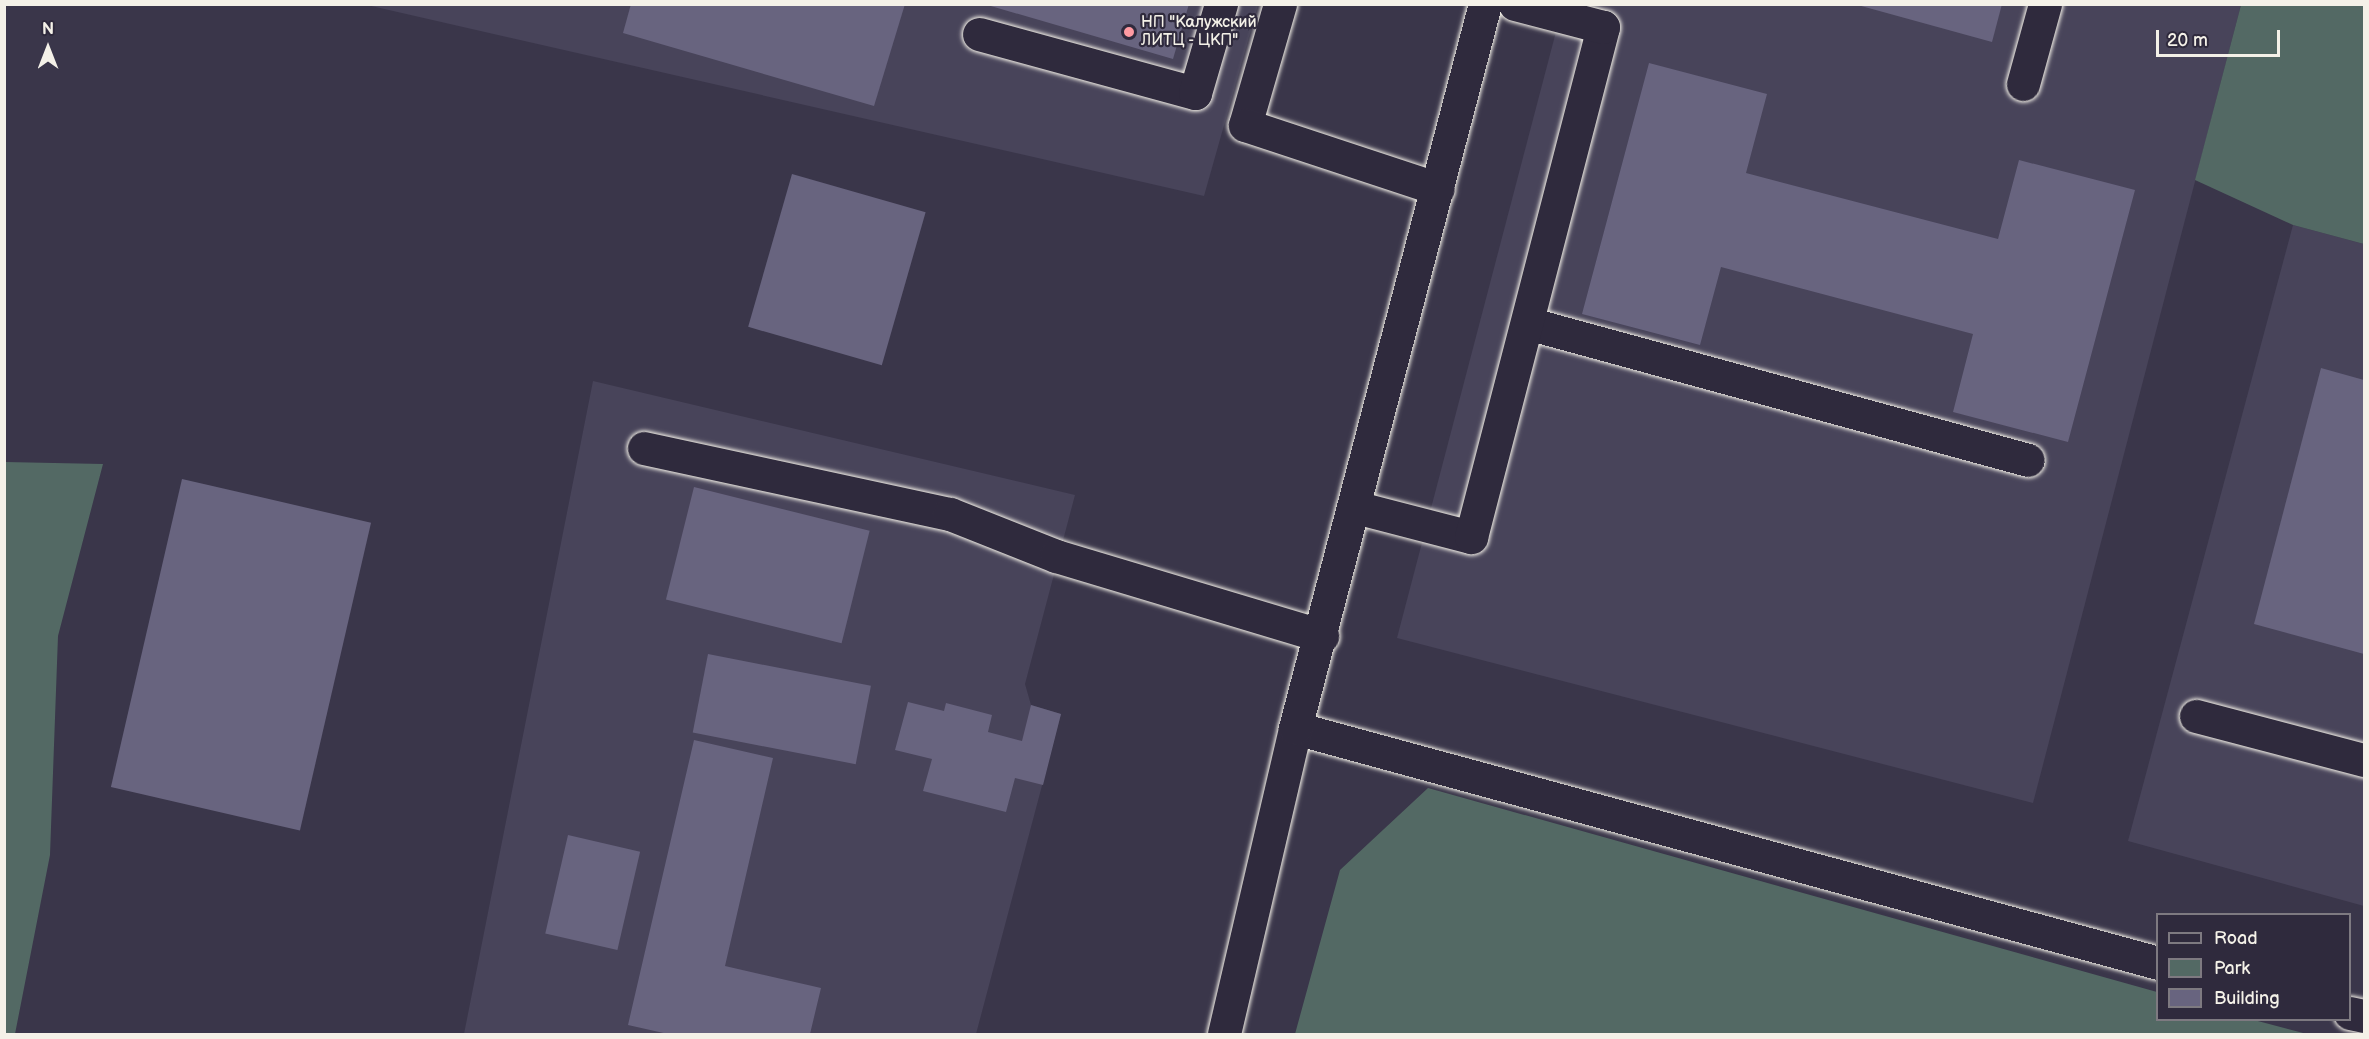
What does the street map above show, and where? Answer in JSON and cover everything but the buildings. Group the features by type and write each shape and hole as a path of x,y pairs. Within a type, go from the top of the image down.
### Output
{"street":[{"path":"979,34 1195,93 1221,4"},
{"path":"1280,4 1245,125 1438,189"},
{"path":"1224,1035 1295,728 1322,636 1485,4"},
{"path":"1355,507 1471,537 1603,27 1515,4"},
{"path":"2023,84 2045,4"},
{"path":"1527,323 2028,460"},
{"path":"644,448 950,514 1056,556 1322,636"},
{"path":"2196,716 2364,760"},
{"path":"1295,728 2156,963"}],"shaded area":[{"path":"367,5 1258,5 1204,196"},
{"path":"1563,5 2241,5 2033,803 1397,638"},
{"path":"2293,225 2364,244 2364,906 2128,841"},
{"path":"593,381 1075,495 1025,684 1031,705 1061,714 976,1034 464,1034"}],"green space":[{"path":"2241,5 2364,5 2364,244 2293,225 2195,180"},
{"path":"5,462 103,464 58,636 50,855 15,1034 4,1034"},
{"path":"1428,788 2156,992 2156,1021 2258,1021 2307,1034 1295,1034 1340,870"}],"place":[{"name":"НП \"Калужский ЛИТЦ - ЦКП\"","path":"1129,32"}]}
